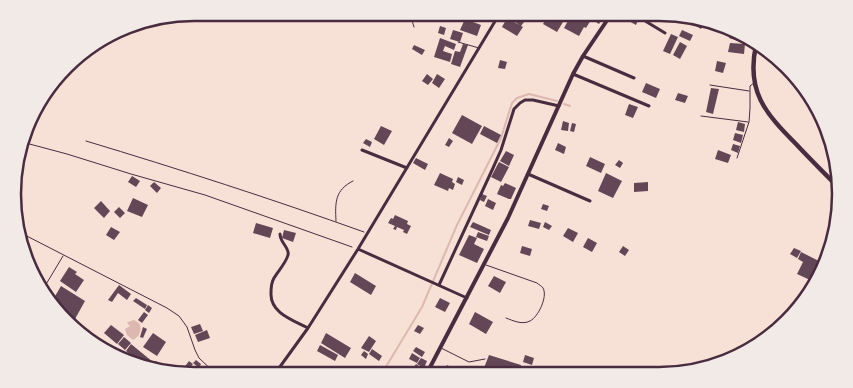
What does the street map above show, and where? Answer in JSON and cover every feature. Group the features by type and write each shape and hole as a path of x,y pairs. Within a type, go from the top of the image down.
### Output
{"main road":[{"path":"755,51 752,68 760,100 782,131 831,181"}],"street":[{"path":"280,367 308,328 358,249 495,21"},
{"path":"430,367 508,218 573,74 606,21"},
{"path":"646,21 665,33"},
{"path":"583,56 634,78"},
{"path":"573,74 649,106"},
{"path":"437,285 501,150 514,109 525,100 558,106"},
{"path":"362,150 407,168"},
{"path":"528,174 590,201"},
{"path":"280,234 281,241 288,249 288,256 273,280 270,300 280,312 308,328"},
{"path":"358,249 467,298"}],"lane":[{"path":"412,21 414,27"},
{"path":"458,42 479,48"},
{"path":"737,158 749,122 749,91 750,86 754,82"},
{"path":"710,85 749,91"},
{"path":"701,116 749,122"},
{"path":"27,236 167,308 179,316 187,326 198,358 209,367"},
{"path":"46,284 63,255"},
{"path":"484,264 537,283 544,290 539,311 529,322 518,323 506,318"},
{"path":"440,348 469,362 485,359"}],"path":[{"path":"86,141 132,154 367,233"},
{"path":"29,144 221,200 358,249"},
{"path":"336,222 336,207 340,191 353,181"}],"shaded area":[{"path":"134,320 139,323 141,328 139,335 133,340 127,335 125,329 130,326 128,322"}],"building":[{"path":"464,21 481,25 477,36 460,30"},
{"path":"505,21 512,21 523,27 517,36 502,27"},
{"path":"514,21 525,21 521,26"},
{"path":"545,21 563,22 557,32 543,24"},
{"path":"568,21 590,21 579,36 564,28"},
{"path":"629,21 638,21 636,25"},
{"path":"440,26 446,28 444,35 438,33"},
{"path":"453,30 463,33 460,42 450,39"},
{"path":"682,30 693,35 690,41 679,36"},
{"path":"671,34 678,37 670,54 663,51"},
{"path":"440,38 456,44 454,50 445,46 443,51 452,54 450,62 434,57"},
{"path":"680,42 687,46 680,59 673,55"},
{"path":"730,43 745,44 744,54 728,52"},
{"path":"463,44 468,45 460,67 451,64 455,51 460,52"},
{"path":"414,45 425,50 422,55 412,49"},
{"path":"500,60 507,62 505,69 498,68"},
{"path":"717,61 726,63 723,73 715,71"},
{"path":"427,74 433,79 428,85 422,81"},
{"path":"437,74 445,79 439,88 432,83"},
{"path":"646,83 660,89 656,98 642,92"},
{"path":"711,88 719,89 713,114 706,112"},
{"path":"678,93 688,96 685,103 675,100"},
{"path":"629,104 638,107 633,118 625,115"},
{"path":"462,115 482,126 472,144 452,133"},
{"path":"563,121 569,123 568,131 561,130"},
{"path":"738,122 745,124 744,132 736,130"},
{"path":"572,123 576,124 574,132 570,131"},
{"path":"381,126 392,131 384,145 374,139"},
{"path":"484,126 501,135 497,143 480,134"},
{"path":"735,133 743,135 741,143 733,140"},
{"path":"449,138 453,141 449,147 445,145"},
{"path":"366,139 372,142 370,147 363,143"},
{"path":"558,143 566,147 564,154 555,150"},
{"path":"733,144 740,146 738,153 731,150"},
{"path":"718,150 731,155 728,163 715,159"},
{"path":"506,151 514,155 509,166 500,161"},
{"path":"590,157 605,164 601,173 586,166"},
{"path":"416,158 428,164 425,170 413,163"},
{"path":"619,160 623,163 620,168 615,165"},
{"path":"499,162 509,167 501,182 491,177"},
{"path":"440,173 453,179 452,182 455,184 453,190 449,188 448,191 434,185"},
{"path":"606,173 622,181 613,198 598,191"},
{"path":"132,176 140,181 136,187 128,182"},
{"path":"458,177 464,180 462,185 456,182"},
{"path":"154,182 161,188 157,193 150,186"},
{"path":"648,182 648,191 634,192 634,183"},
{"path":"505,183 516,188 511,199 497,194 501,185 503,186"},
{"path":"482,194 487,196 484,202 480,200"},
{"path":"133,198 148,205 142,217 127,211"},
{"path":"488,199 496,203 493,210 485,206"},
{"path":"101,201 110,211 104,218 94,208"},
{"path":"543,204 549,206 547,211 541,209"},
{"path":"119,207 125,213 120,218 114,212"},
{"path":"395,215 408,221 407,224 411,226 407,234 403,232 404,230 397,227 396,230 393,229 395,226 388,223"},
{"path":"530,220 541,223 539,229 528,226"},
{"path":"473,222 491,230 489,235 470,227"},
{"path":"545,222 552,226 549,230 543,227"},
{"path":"256,223 273,228 270,238 253,233"},
{"path":"111,227 120,232 114,240 106,235"},
{"path":"568,228 578,233 573,242 563,236"},
{"path":"284,230 296,233 293,242 282,238"},
{"path":"478,232 489,236 487,241 476,237"},
{"path":"469,235 477,238 474,244 484,249 477,263 459,255"},
{"path":"588,238 597,243 592,252 583,247"},
{"path":"522,246 532,249 530,256 520,253"},
{"path":"623,246 629,250 625,256 619,252"},
{"path":"794,248 801,251 797,258 790,254"},
{"path":"801,252 818,261 809,280 797,274 803,262 798,259"},
{"path":"69,267 84,280 76,292 60,281"},
{"path":"355,273 376,286 371,295 350,282"},
{"path":"494,276 506,282 500,293 488,286"},
{"path":"119,285 131,294 127,300 118,293 112,302 108,300"},
{"path":"61,286 85,301 75,319 55,296"},
{"path":"136,298 147,305 145,309 133,301"},
{"path":"440,298 450,303 445,312 435,307"},
{"path":"148,305 152,308 149,313 145,310"},
{"path":"144,312 148,315 142,323 138,320"},
{"path":"475,312 493,322 486,334 469,324"},
{"path":"200,324 203,331 194,334 191,327"},
{"path":"111,325 124,335 117,344 104,333"},
{"path":"418,325 424,328 420,334 414,331"},
{"path":"143,327 147,329 143,338 140,337"},
{"path":"207,330 210,338 198,342 195,335"},
{"path":"153,333 166,342 157,356 143,347"},
{"path":"326,333 351,348 345,358 321,343"},
{"path":"369,336 376,341 369,352 361,348"},
{"path":"124,337 131,343 125,350 118,344"},
{"path":"131,344 152,361 138,358 126,351"},
{"path":"320,345 338,355 335,361 317,351"},
{"path":"416,347 425,352 422,357 413,351"},
{"path":"372,349 382,356 379,361 369,354"},
{"path":"364,351 368,354 366,359 361,355"},
{"path":"412,353 420,358 417,363 409,359"},
{"path":"489,355 521,365 520,367 484,367"},
{"path":"525,355 534,358 532,365 523,362"},
{"path":"421,358 427,361 424,367 417,364"},
{"path":"196,360 201,364 198,367 193,363"},
{"path":"189,361 193,364 191,367 185,366"}],"waterway":[{"path":"386,367 422,307 457,225 501,138 512,103 517,98 529,94 557,101"},
{"path":"564,104 570,106"}]}
